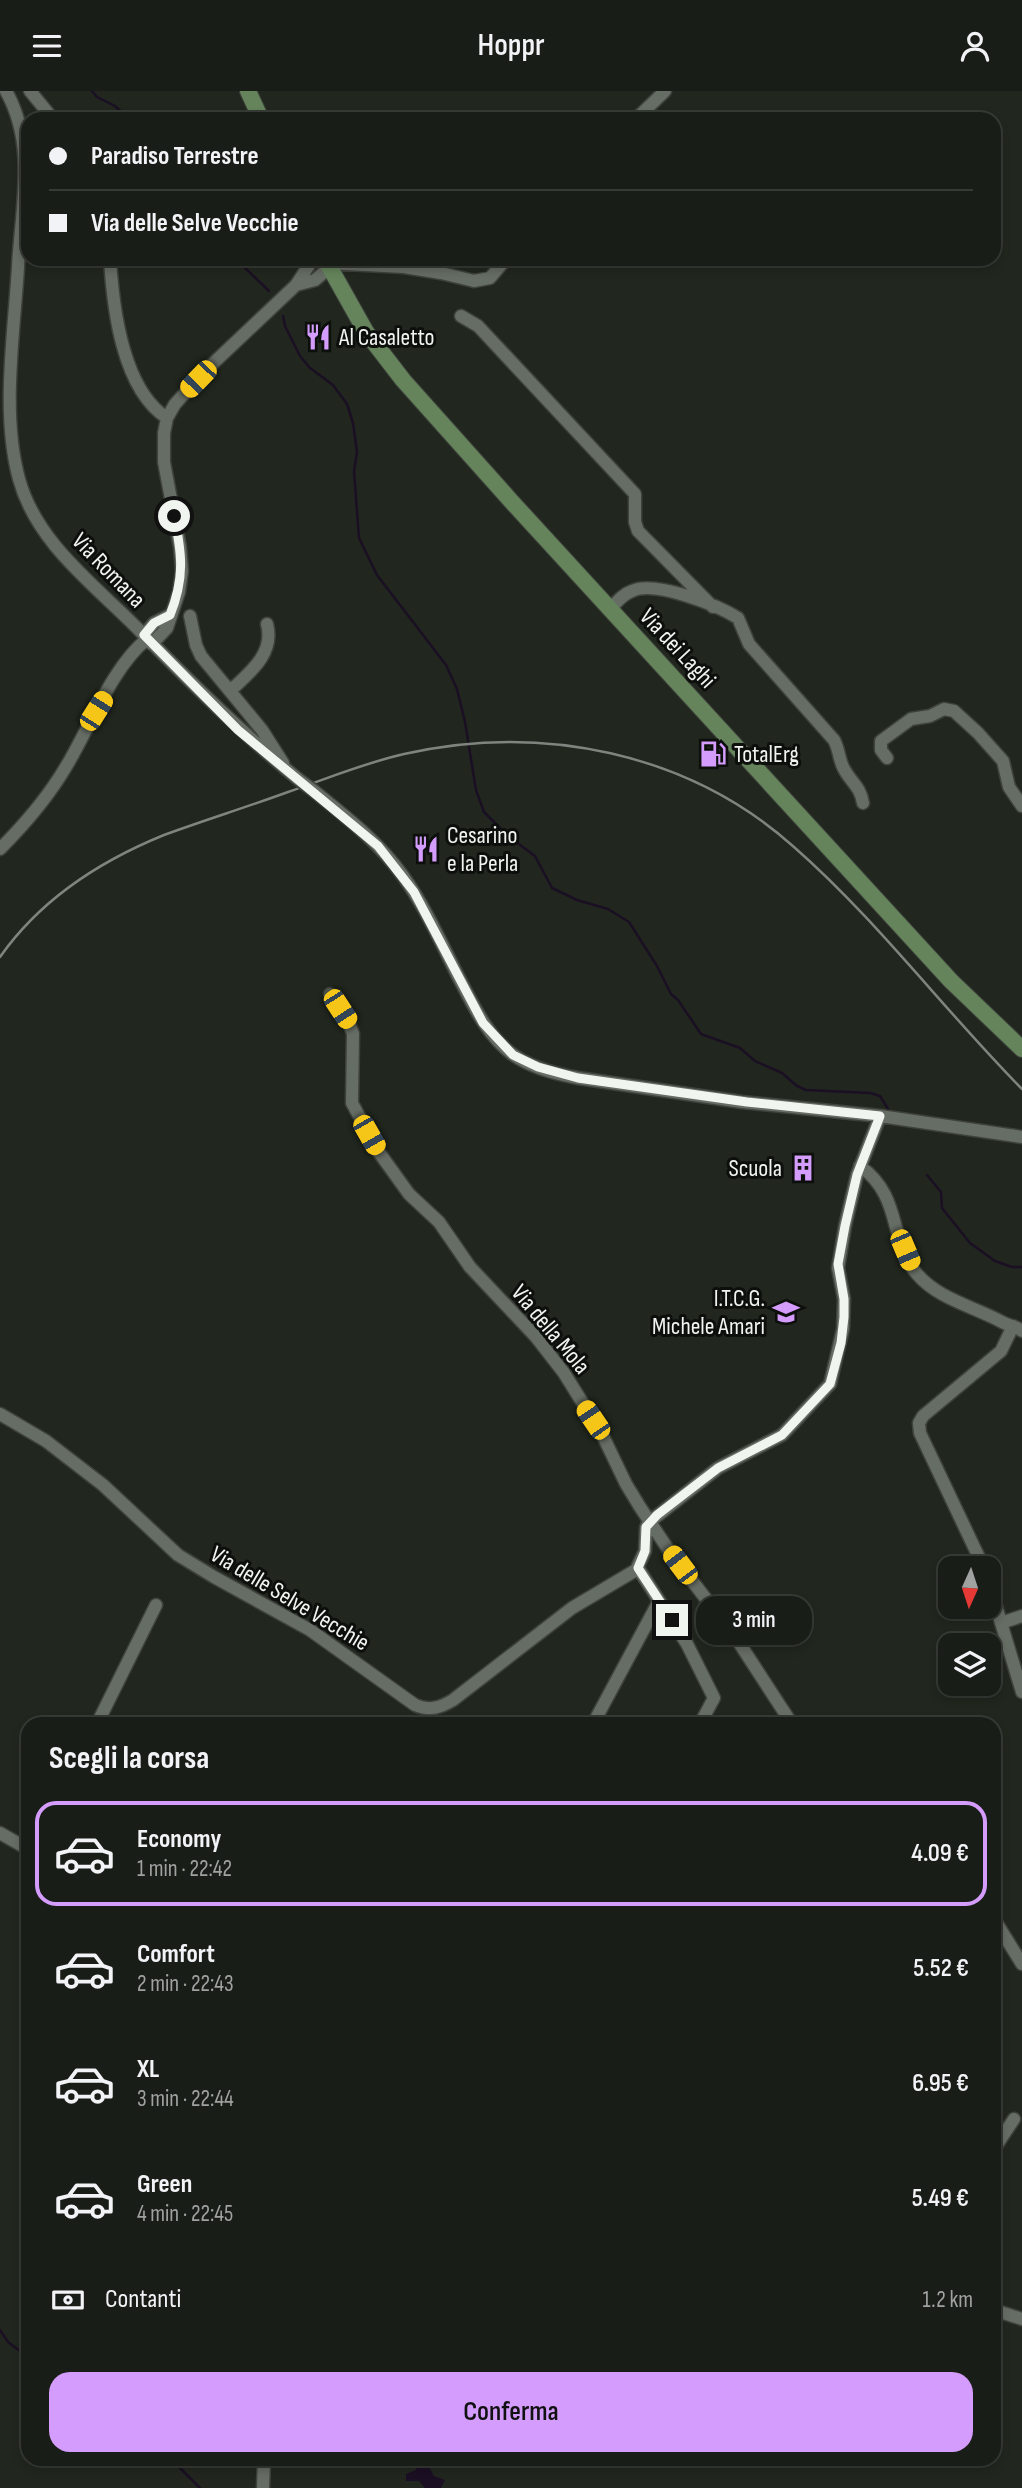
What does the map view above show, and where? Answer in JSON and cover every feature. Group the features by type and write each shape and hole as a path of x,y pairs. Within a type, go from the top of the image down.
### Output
{"main road":[{"path":"248,91 258,112"},
{"name":"Via dei Laghi","path":"324,266 338,283 366,332 403,380 951,981 1022,1049"}],"street":[{"name":"Via Romana","path":"6,91 20,122 21,131"},
{"path":"30,91 47,112"},
{"path":"643,112 665,91"},
{"name":"Via Romana","path":"21,229 11,381 11,434 18,476 30,508 53,542 92,586 230,722 370,838 402,874 425,910 481,1019 497,1040 517,1058 578,1078 747,1102 880,1116 1022,1137"},
{"path":"111,266 116,322 122,342 145,395 167,418"},
{"path":"0,849 46,798 126,663 148,639 154,623 170,615 179,592 182,564 164,463 167,418 175,404 205,371 317,266"},
{"path":"315,279 320,266"},
{"path":"387,266 445,273 474,281 490,278 500,266"},
{"path":"296,285 315,279 338,283"},
{"path":"461,316 478,326 635,494 635,522 638,531 713,607"},
{"path":"610,609 633,590 653,587 673,592 738,618 749,644 834,740 839,748 842,766 861,792 863,803"},
{"path":"190,616 201,656 267,736 286,770"},
{"path":"230,691 256,667 264,655 269,634 267,624"},
{"path":"887,758 881,750 881,741 911,719 930,716 944,709 954,711 972,726 1003,761 1009,787 1022,806"},
{"name":"Via della Mola","path":"330,994 353,1034 352,1103 378,1151 408,1194 439,1222 470,1267 548,1351 602,1434 626,1485 650,1522 736,1638 787,1717"},
{"path":"704,1717 714,1698 687,1644 638,1568 645,1551 646,1527 718,1468 782,1435 830,1384 841,1343 844,1317 838,1264 860,1166 880,1116"},
{"path":"860,1166 875,1177 885,1192 899,1237 910,1263 920,1277 951,1298 1018,1328 1001,1351 964,1380 923,1416 919,1423 926,1447 980,1556"},
{"name":"Via delle Selve Vecchie","path":"0,1414 46,1441 103,1485 178,1555 299,1623 422,1708 437,1708 449,1702 572,1608 638,1568"},
{"path":"597,1717 659,1601"},
{"path":"100,1717 156,1605"},
{"path":"1001,1623 1022,1616"},
{"path":"1000,1619 1022,1692"},
{"path":"0,1833 21,1845"},
{"path":"1001,1930 1022,1964"},
{"path":"1001,2136 1014,2119"},
{"path":"1001,2312 1022,2319"},
{"path":"263,2488 264,2466"}],"shaded area":[{"path":"416,2466 429,2466 434,2476 445,2480 441,2488 425,2488 419,2481 406,2481 406,2474 416,2470"}],"waterway":[{"path":"92,91 121,112"},
{"path":"243,266 269,291"},
{"path":"283,316 300,356 310,368 333,385 347,404 357,452 354,471 359,538 377,575 446,665 457,689 476,790 484,812 508,836 535,856 552,888 577,900 608,909 629,922 671,994 701,1034 740,1048 755,1061 782,1073 806,1090 870,1093 880,1096 888,1109"},
{"path":"927,1175 941,1192 942,1208 970,1243 995,1261 1012,1267 1022,1267"},
{"path":"0,2330 8,2342 21,2352"},
{"path":"178,2466 200,2488"}],"railway":[{"path":"0,957 16,936 73,884 117,857 164,835 404,754 456,745 508,742 560,745 611,753 660,768 708,788 752,814 794,847 854,905 1022,1089"}],"place":[{"name":"Al Casaletto","path":"318,337"},
{"name":"TotalErg","path":"713,754"},
{"name":"Cesarino e la Perla","path":"426,849"},
{"name":"Scuola","path":"803,1168"},
{"name":"I.T.C.G. Michele Amari","path":"786,1312"}],"route":[{"path":"174,516 182,564 179,592 170,615 154,623 144,635 238,730 378,846 402,874 425,910 481,1019 509,1051 538,1067 578,1078 747,1102 880,1116 857,1175 845,1226 838,1264 844,1317 841,1343 830,1384 782,1435 718,1468 657,1515 646,1527 645,1551 638,1568 672,1620"}]}
